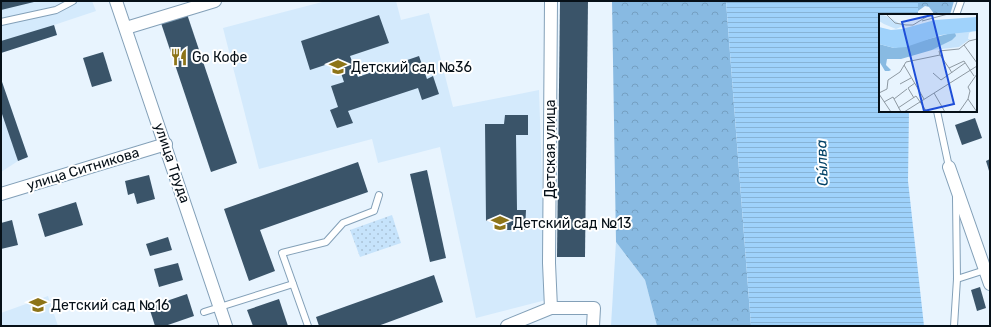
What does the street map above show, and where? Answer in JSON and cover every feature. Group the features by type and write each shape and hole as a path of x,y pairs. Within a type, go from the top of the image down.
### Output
{"street":[{"name":"улица Труда","path":"116,1 166,144 226,326"},
{"path":"126,28 215,1"},
{"name":"Детская улица","path":"551,1 549,263 551,308"},
{"name":"улица Ситникова","path":"1,194 166,144"},
{"path":"949,167 990,284"},
{"path":"507,326 551,308 594,308 593,326"}],"lane":[{"path":"1,22 56,10 73,1"},
{"path":"956,14 961,1"},
{"path":"937,112 949,167"},
{"path":"954,326 957,279 956,188"},
{"path":"308,326 282,253 326,242 343,223 374,211 379,195"},
{"path":"957,279 985,270"},
{"path":"204,312 294,284"}],"shaded area":[{"path":"1,1 92,1 96,11 54,25 57,35 1,53"},
{"name":"Детский сад №36","path":"326,1 396,1 401,20 429,13 453,107 539,90 546,300 476,318 440,147 378,163 372,139 259,169 223,28"},
{"path":"1,79 28,157 18,161 1,172"},
{"path":"392,215 401,243 360,257 350,230"},
{"path":"616,242 645,280 657,326 611,326"},
{"name":"Детский сад №16","path":"48,296 58,326 1,326 1,313"}],"green space":[{"path":"612,1 726,1 751,326 657,326 645,280 616,242"},
{"path":"918,1 954,1 950,14 934,14 929,7 925,6 918,11"}],"water":[{"name":"Сы́лва","path":"726,1 918,1 918,14 879,14 879,112 909,112 908,181 924,326 751,326"}],"building":[{"path":"1,1 34,1 34,2 1,10"},
{"path":"560,1 588,1 585,257 557,257"},
{"path":"187,14 237,163 211,172 161,23"},
{"path":"379,15 389,43 350,56 358,77 419,56 427,79 433,76 439,94 422,100 418,88 348,111 353,123 337,128 330,110 338,107 331,86 344,82 337,61 310,70 301,41"},
{"path":"54,25 57,35 1,53 1,41"},
{"path":"103,52 112,81 92,87 83,58"},
{"path":"1,79 28,157 18,161 1,111"},
{"path":"505,115 528,115 528,135 516,135 517,210 526,210 525,230 502,230 502,221 486,221 485,124 504,124"},
{"path":"975,118 982,138 962,145 955,125"},
{"path":"990,159 990,174 986,161"},
{"path":"358,162 368,192 260,230 275,271 249,281 224,209"},
{"path":"427,170 446,258 430,262 410,174"},
{"path":"149,175 155,199 137,204 134,193 128,195 125,181"},
{"path":"76,202 83,225 45,237 38,214"},
{"path":"12,220 18,245 1,249 1,223"},
{"path":"168,237 172,250 150,256 146,244"},
{"path":"178,263 183,280 159,287 154,269"},
{"path":"434,275 443,302 378,326 319,326 316,317"},
{"path":"980,287 986,308 977,311 971,290"},
{"path":"187,294 194,316 165,326 155,326 149,307"},
{"path":"279,299 288,326 253,326 247,310"}],"place":[{"name":"Go Кофе","path":"179,57"},
{"name":"Детский сад №36","path":"338,67"},
{"name":"Детский сад №13","path":"500,223"},
{"name":"Детский сад №16","path":"38,305"}]}
